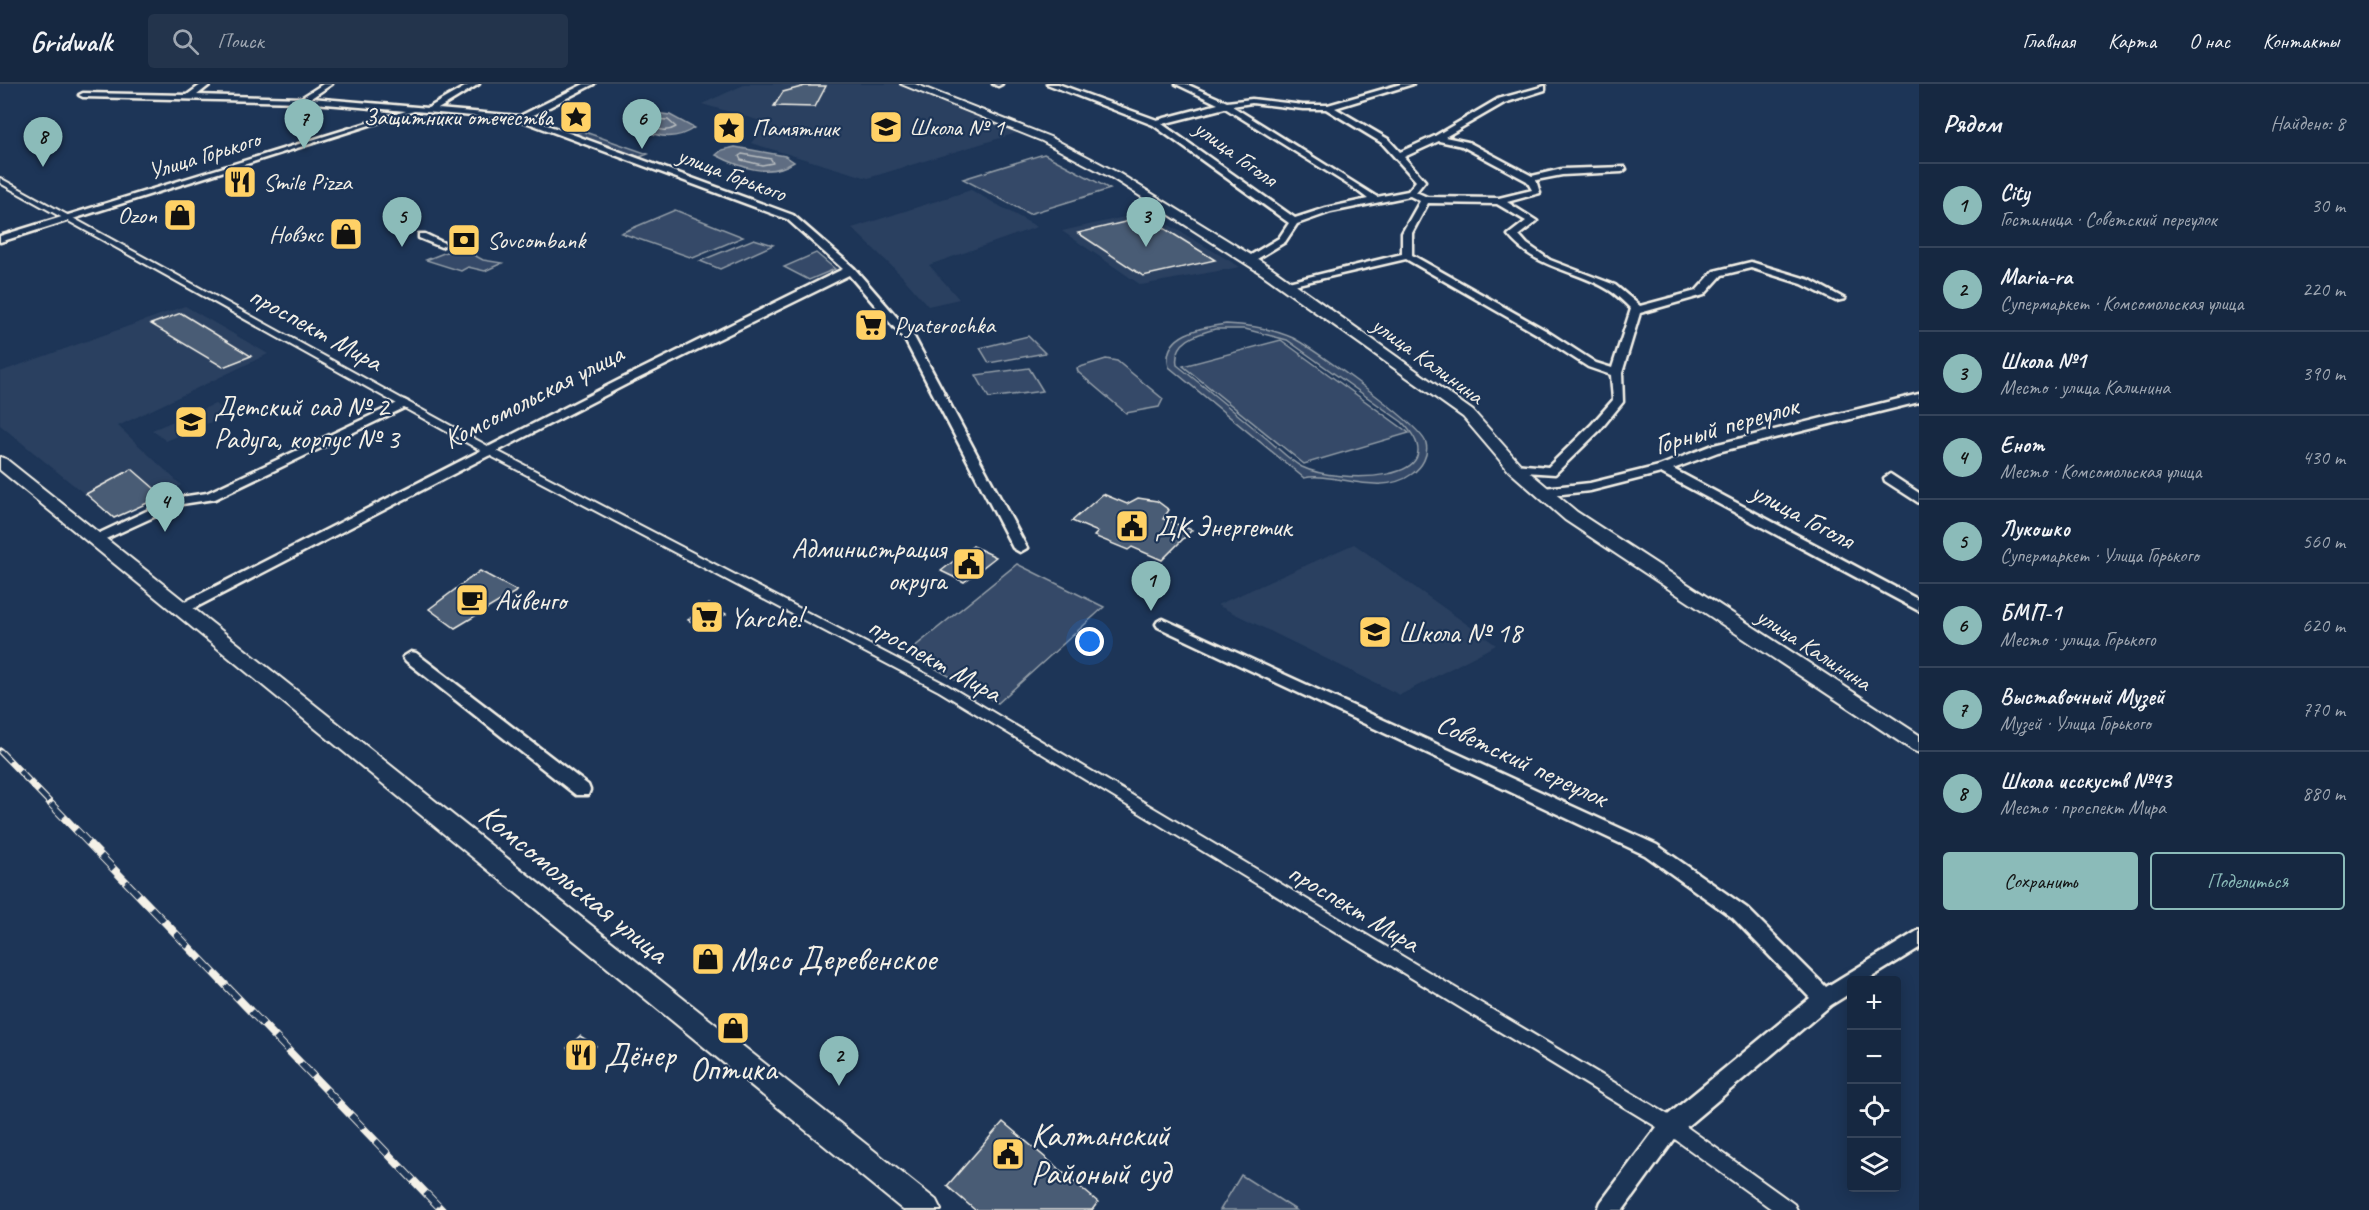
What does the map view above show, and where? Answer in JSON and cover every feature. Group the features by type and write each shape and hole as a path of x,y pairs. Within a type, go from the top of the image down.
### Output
{"street":[{"name":"улица Горького","path":"93,84 83,95 303,100 521,118 790,217 850,270 910,339 1020,548"},
{"path":"188,98 207,84"},
{"path":"303,100 327,84"},
{"path":"425,110 475,84"},
{"path":"521,118 590,84"},
{"name":"улица Калинина","path":"906,84 1046,139 1116,176 1249,260 1468,414 1515,468 1571,516 1919,745"},
{"name":"улица Гоголя","path":"1051,84 1156,123 1294,222"},
{"path":"1180,84 1226,105 1358,187 1376,201"},
{"path":"1156,123 1226,105 1252,101 1303,107 1328,107 1409,84"},
{"path":"1400,155 1438,138 1502,101 1542,88"},
{"path":"1328,107 1385,141 1400,155 1420,181 1411,193"},
{"name":"Улица Горького","path":"0,239 425,110"},
{"path":"1249,260 1282,240 1294,222 1329,210 1411,193 1425,200 1499,201 1537,191 1531,179 1465,144 1438,138"},
{"path":"1531,179 1562,172 1622,169"},
{"name":"проспект Мира","path":"0,180 491,452 944,688 1671,1126 1788,1210"},
{"path":"1407,256 1404,245 1409,225 1425,200"},
{"path":"1499,201 1532,220 1514,235 1526,250 1563,270 1612,287 1636,308 1616,373 1618,400 1596,427 1551,471 1515,468"},
{"path":"422,236 441,244"},
{"path":"1285,284 1407,256 1486,300 1592,365 1616,373"},
{"path":"1635,311 1700,293 1718,273 1751,265 1806,282 1840,299"},
{"name":"Комсомольская улица","path":"180,610 491,452 623,382 850,270"},
{"name":"Горный переулок","path":"1544,492 1590,486 1662,469 1714,449 1890,408 1919,398"},
{"path":"94,539 179,501 210,496 404,404"},
{"name":"Комсомольская улица","path":"0,462 180,610 926,1210"},
{"name":"улица Гоголя","path":"1662,469 1916,602"},
{"path":"1890,478 1919,499"},
{"name":"Советский переулок","path":"1164,624 1651,850 1740,913 1824,999"},
{"path":"411,657 582,790"},
{"path":"1860,976 1919,938"},
{"path":"1609,1210 1671,1126 1824,999 1847,984"}],"shaded area":[{"name":"Школа № 1","path":"746,84 900,84 1020,132 868,178 751,143 768,123 702,104"},
{"path":"582,131 648,154 640,157 573,135"},
{"path":"1044,154 1110,189 1029,214 963,179"},
{"path":"971,190 1037,227 929,265 959,299 928,306 901,275 852,228"},
{"path":"675,210 743,237 693,258 621,233"},
{"path":"1147,212 1240,267 1141,285 1062,231"},
{"path":"754,239 773,245 720,269 700,261"},
{"path":"459,247 483,260 502,263 485,271 468,267 461,271 426,260"},
{"path":"816,253 835,269 809,280 784,267"},
{"path":"185,306 268,354 118,426 181,485 114,518 0,425 0,372"},
{"path":"1216,325 1243,325 1276,332 1293,338 1322,356 1387,404 1419,433 1427,447 1422,464 1412,474 1399,481 1385,484 1316,477 1304,478 1169,367 1168,356 1177,340 1195,330","holes":["1215,329 1245,329 1287,340 1402,422 1416,442 1416,458 1406,468 1387,474 1364,477 1319,472 1292,461 1177,365 1179,350 1194,336"]},
{"path":"1028,336 1045,353 989,363 980,348"},
{"path":"1281,340 1409,433 1304,464 1183,366"},
{"path":"1106,359 1117,361 1163,399 1159,407 1126,413 1078,372 1077,368"},
{"path":"1029,368 1043,391 989,398 976,375"},
{"name":"Детский сад № 2 Радуга, корпус № 3","path":"215,404 230,414 166,441 152,430"},
{"name":"Школа № 18","path":"1354,544 1496,645 1400,695 1217,605"},
{"path":"1017,564 1104,607 998,703 907,653"},
{"path":"1241,1175 1296,1210 1220,1210"}],"water":[{"path":"654,113 670,115 694,128 678,135 662,136 646,131 633,120"},
{"path":"735,147 785,156 794,162 784,167 765,170 735,164 716,155 722,150"}],"building":[{"path":"805,86 826,86 815,107 774,106 783,92"},
{"path":"1146,217 1215,260 1143,276 1078,233"},
{"path":"181,313 251,356 223,367 151,324"},
{"path":"132,469 163,496 114,518 86,494"},
{"name":"ДК Энергетик","path":"1103,494 1127,504 1138,498 1157,501 1169,510 1163,519 1192,530 1162,560 1132,547 1128,550 1094,536 1098,532 1072,521"},
{"name":"Администрация округа","path":"973,546 996,557 964,582 941,571"},
{"name":"Айвенго","path":"480,571 517,591 455,628 429,609"},
{"name":"Yarche!","path":"709,604 726,614 705,629 688,620"},
{"name":"Дёнер","path":"580,1036 596,1046 581,1061 567,1048"},
{"name":"Калтанский Районый суд","path":"1003,1122 1098,1202 1092,1210 975,1210 947,1186"}],"railway":[{"path":"0,751 53,806"},
{"path":"51,804 442,1210"}],"place":[{"name":"Защитники отечества","path":"576,117"},
{"name":"Школа № 1","path":"886,127"},
{"name":"Памятник","path":"729,128"},
{"name":"Выставочный Музей","path":"304,149"},
{"name":"БМП-1","path":"642,149"},
{"name":"Школа исскуств №43","path":"43,167"},
{"name":"Smile Pizza","path":"240,182"},
{"name":"Ozon","path":"180,215"},
{"name":"Новэкс","path":"346,234"},
{"name":"Sovcombank","path":"464,240"},
{"name":"Лукошко","path":"402,247"},
{"name":"Школа №1","path":"1146,247"},
{"name":"Pyaterochka","path":"871,325"},
{"name":"Детский сад № 2 Радуга, корпус № 3","path":"191,422"},
{"name":"ДК Энергетик","path":"1132,526"},
{"name":"Енот","path":"165,532"},
{"name":"Администрация округа","path":"969,564"},
{"name":"Айвенго","path":"472,600"},
{"name":"City","path":"1151,611"},
{"name":"Yarche!","path":"707,617"},
{"name":"Школа № 18","path":"1375,632"},
{"name":"Мясо Деревенское","path":"708,959"},
{"name":"Оптика","path":"733,1028"},
{"name":"Дёнер","path":"581,1055"},
{"name":"Maria-ra","path":"839,1086"},
{"name":"Калтанский Районый суд","path":"1008,1154"}]}
